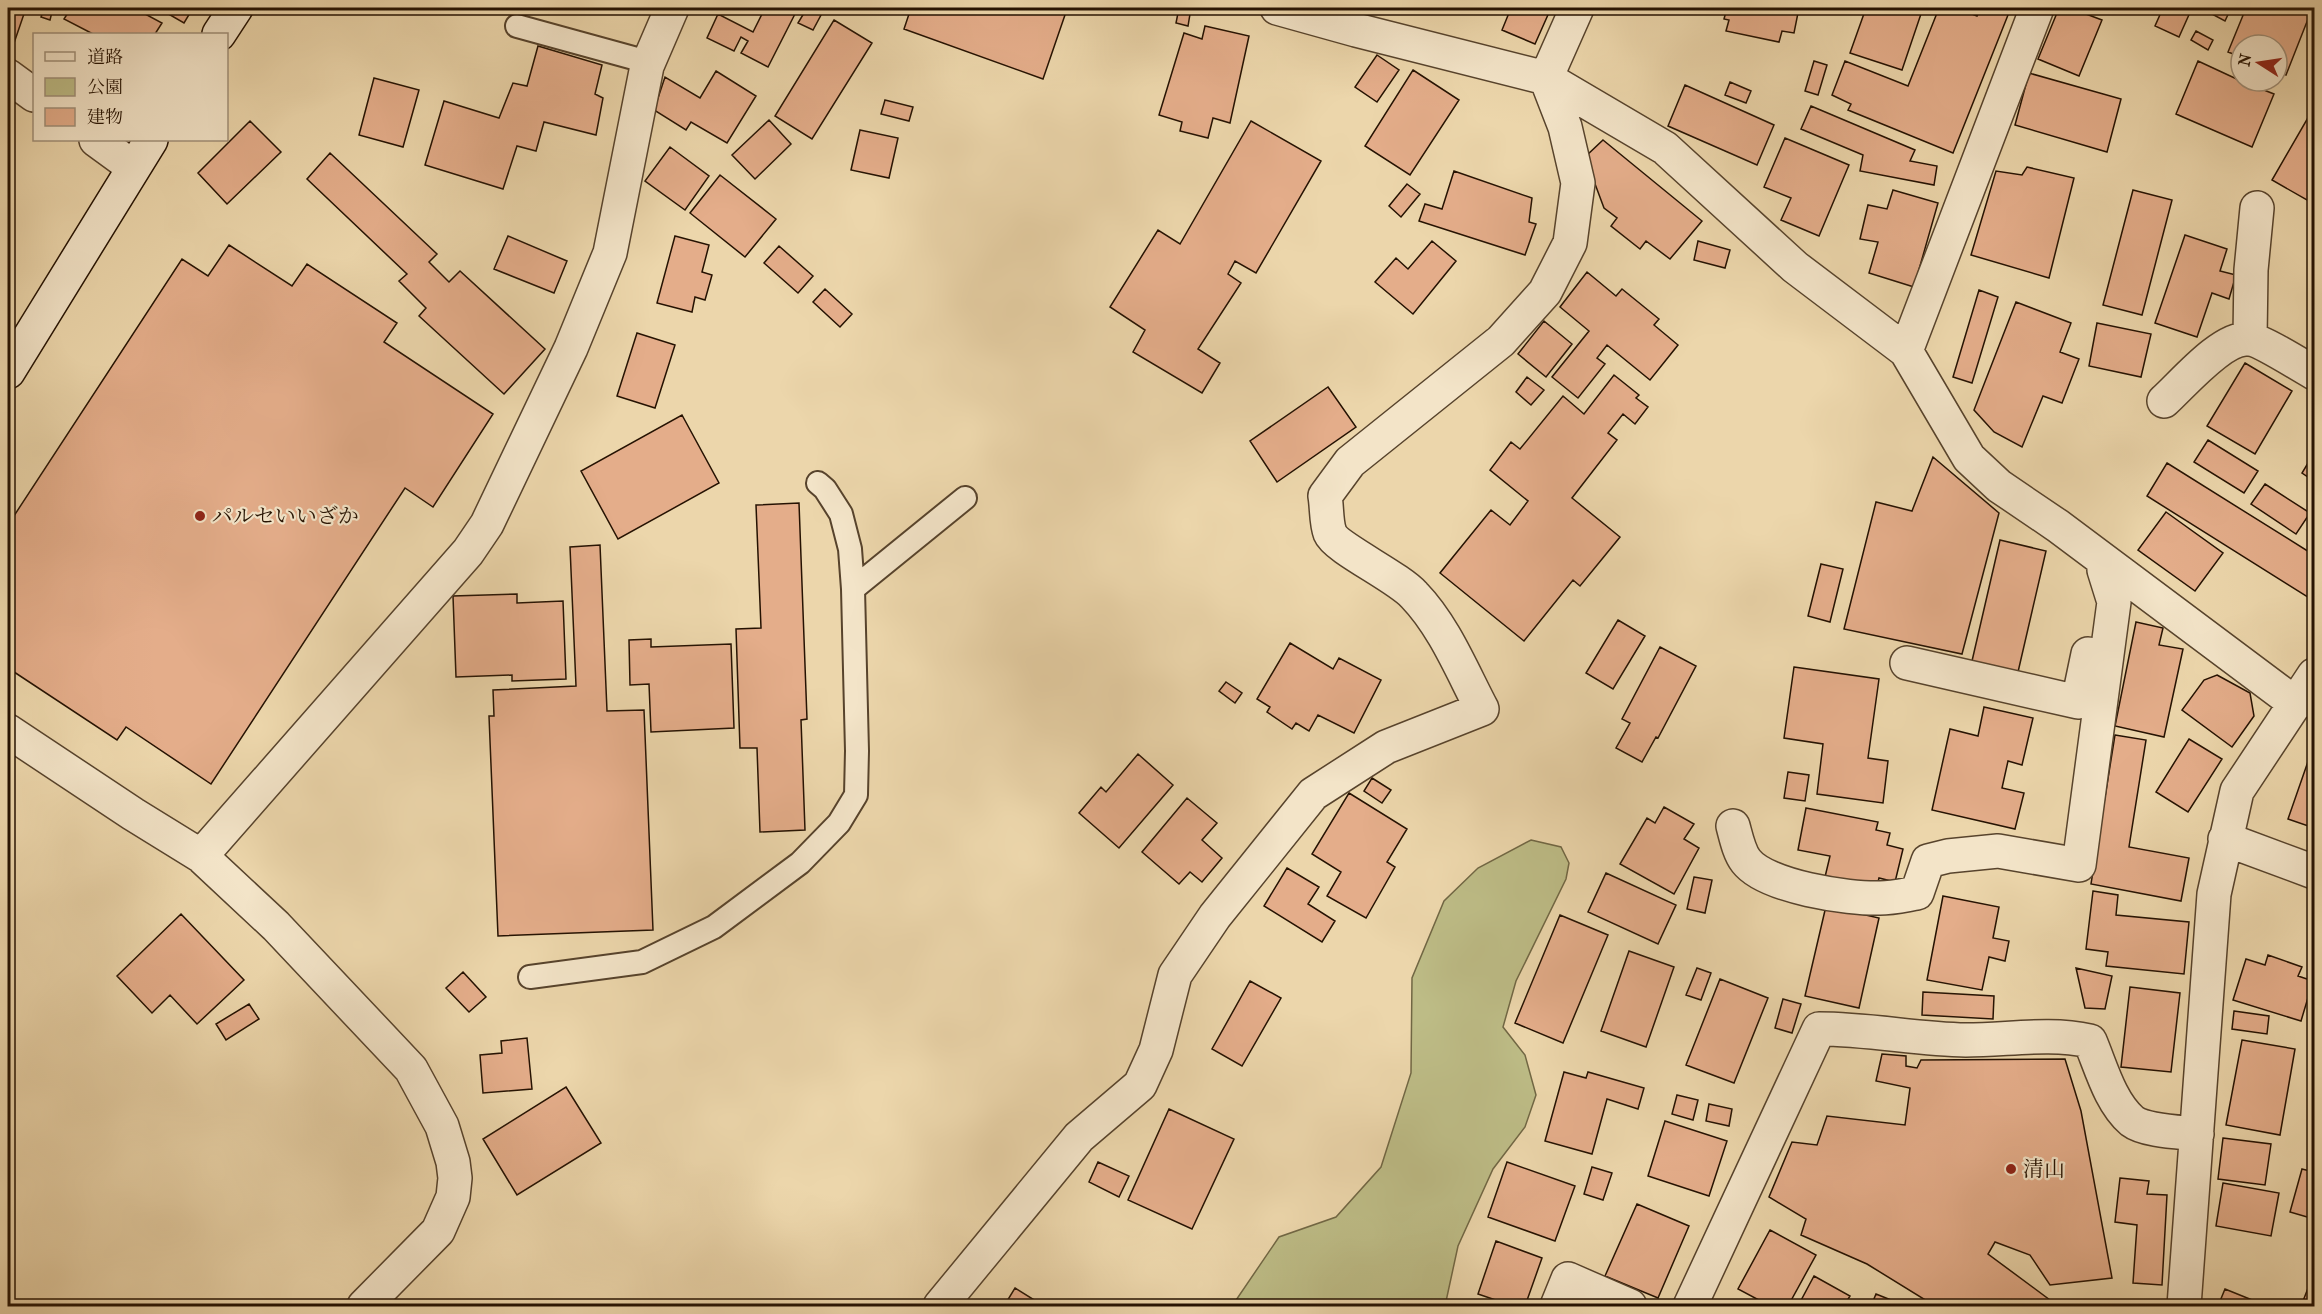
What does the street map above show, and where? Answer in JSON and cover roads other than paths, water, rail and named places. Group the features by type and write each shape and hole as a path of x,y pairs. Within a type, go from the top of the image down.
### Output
{"street":[{"path":"220,33 236,8"},
{"path":"201,856 468,552 487,524 571,348 610,253 648,62 672,8"},
{"path":"1277,8 1546,78 1665,147 1795,267 1906,351 1969,458 1999,486 2058,526 2104,565 2296,704"},
{"path":"940,1306 1079,1137 1140,1085 1156,1050 1175,975 1215,916 1313,794 1386,747 1482,709 1439,628 1414,594 1385,571 1346,549 1330,534 1325,496 1350,462 1501,341 1545,292 1570,243 1578,183 1565,127 1546,78 1577,8"},
{"path":"1906,351 2037,8"},
{"path":"8,76 33,94"},
{"path":"97,141 133,167"},
{"path":"8,372 150,141"},
{"path":"2250,338 2251,270 2257,208"},
{"path":"2164,401 2221,348 2237,340 2250,338 2314,373"},
{"path":"1907,663 2078,702 2104,565"},
{"path":"1733,826 1744,859 1758,873 1778,881 1828,893 1880,898 1917,893 1928,861 1948,856 1998,851 2079,865 2114,602 2104,565"},
{"path":"2184,1306 2214,894 2225,839 2237,791 2314,675"},
{"path":"8,731 201,856 276,926 411,1069 442,1126 453,1162 455,1178 453,1197 438,1231 364,1306"},
{"path":"2225,839 2314,872"},
{"path":"1690,1306 1819,1029 1844,1029 1965,1040 2066,1036 2090,1041 2114,1098 2133,1122 2162,1131 2197,1134"},
{"path":"1557,1306 1568,1279 1630,1306"}],"lane":[{"path":"517,26 648,62"},
{"path":"530,977 642,962 714,927 800,863 839,823 856,795 857,751 850,549 841,514 825,489 818,483"},
{"path":"853,590 965,498"}],"place":[{"name":"パルセいいざか","path":"200,516"},
{"name":"清山","path":"2011,1169"}]}
